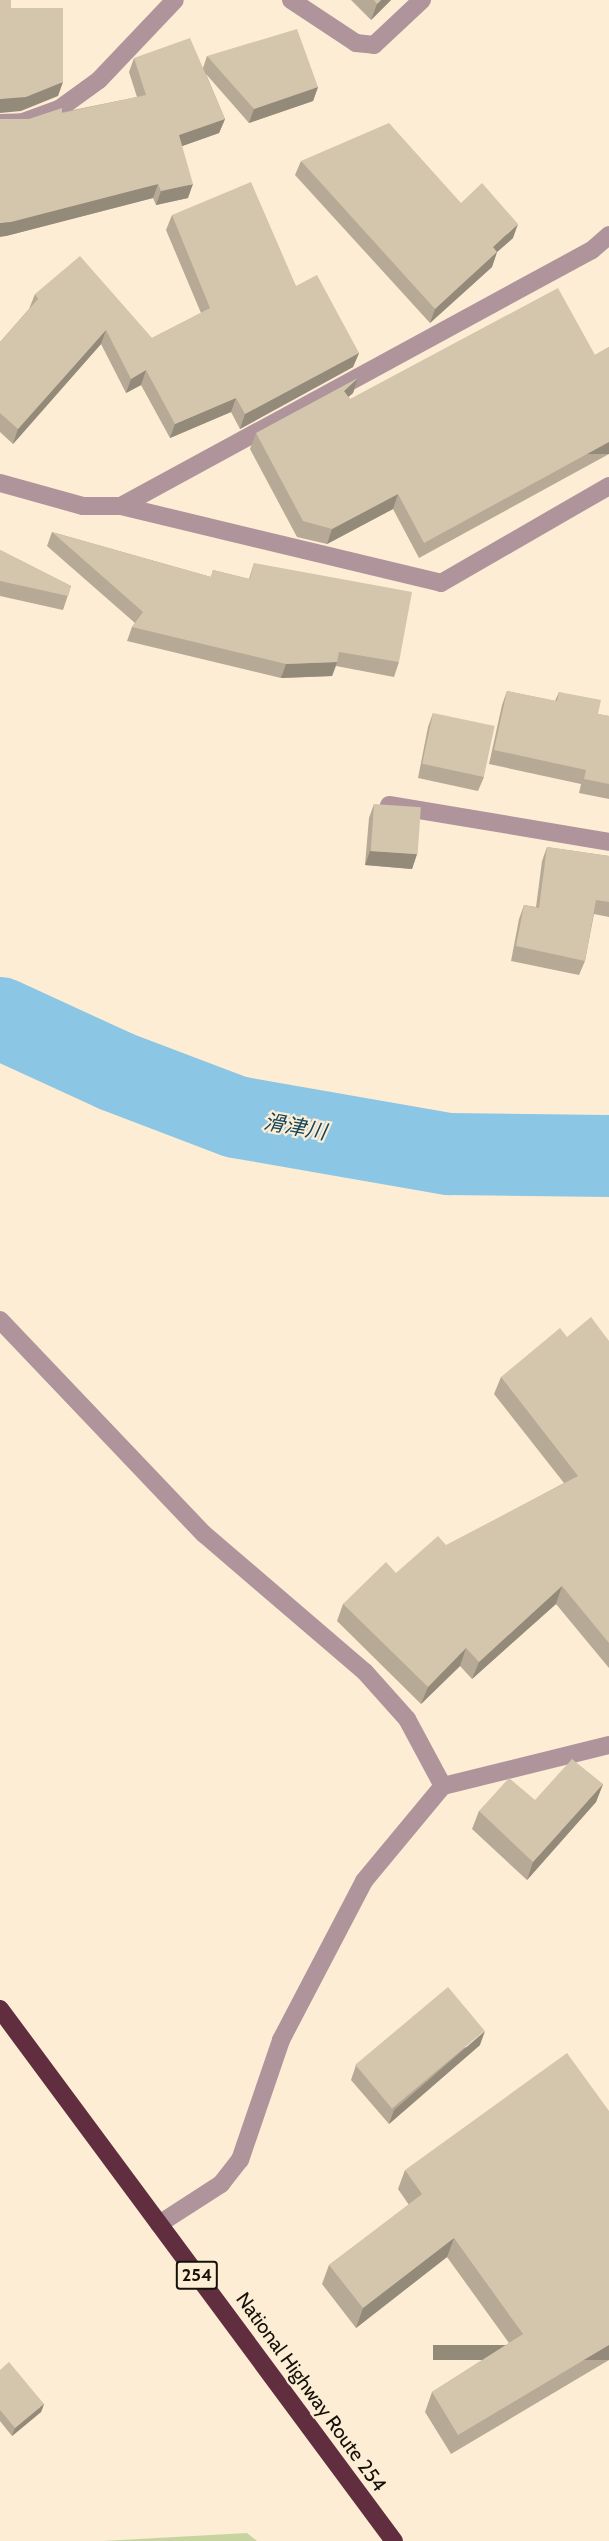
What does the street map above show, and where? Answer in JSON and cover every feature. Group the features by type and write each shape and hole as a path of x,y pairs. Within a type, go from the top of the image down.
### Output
{"highway":[{"name":"National Highway Route 254","path":"0,2009 394,2541"}],"street":[{"path":"0,123 23,122 59,109 99,80 175,0"},
{"path":"291,0 356,44 374,45 422,0"},
{"path":"122,506 609,236"},
{"path":"0,483 83,506 122,506 441,584 609,486"},
{"path":"389,805 609,842"},
{"path":"0,1320 204,1534 365,1672 407,1719 443,1786"},
{"path":"159,2224 221,2184 240,2160 281,2040 364,1881 443,1786 609,1745"}],"green space":[{"path":"247,2533 257,2541 103,2541"}],"building":[{"path":"0,0 11,0 11,8 63,8 63,82 26,97 0,99"},
{"path":"297,29 318,87 254,109 207,56"},
{"path":"190,38 225,119 179,135 193,184 161,191 158,184 0,223 0,119 29,119 62,108 62,113 146,95 134,58"},
{"path":"389,123 461,203 482,183 518,224 493,247 497,252 435,309 301,161"},
{"path":"251,182 296,286 317,275 359,353 245,414 236,398 175,424 146,370 131,379 106,330 18,429 0,413 0,342 38,299 35,294 80,256 152,338 210,308 172,215"},
{"path":"558,288 595,355 609,347 609,442 424,543 398,494 332,529 303,521 256,433 358,378 344,391 350,399"},
{"path":"52,532 211,577 213,570 250,579 254,563 412,592 399,662 339,652 337,662 286,664 132,627 143,612"},
{"path":"0,550 71,586 68,596 0,581"},
{"path":"507,691 557,701 559,692 601,700 598,714 609,716 609,784 584,779 586,770 494,750"},
{"path":"433,713 495,726 484,777 422,764"},
{"path":"374,804 421,807 418,854 371,851"},
{"path":"547,847 609,856 609,902 596,900 585,961 516,946 524,905 539,908"},
{"path":"591,1317 609,1341 609,1643 562,1586 479,1662 466,1648 428,1687 343,1604 386,1562 396,1573 438,1536 446,1545 578,1476 501,1377 560,1328 567,1337"},
{"path":"572,1759 603,1784 533,1862 479,1811 509,1778 535,1800"},
{"path":"448,1987 485,2031 392,2108 355,2065"},
{"path":"567,2053 609,2111 609,2345 458,2435 432,2392 523,2334 454,2238 363,2308 329,2265 422,2194 405,2170"},
{"path":"9,2362 44,2404 15,2428 0,2410 0,2370"}],"waterway":[{"name":"滑津川","path":"0,1018 115,1071 236,1117 449,1154 609,1156"}]}
